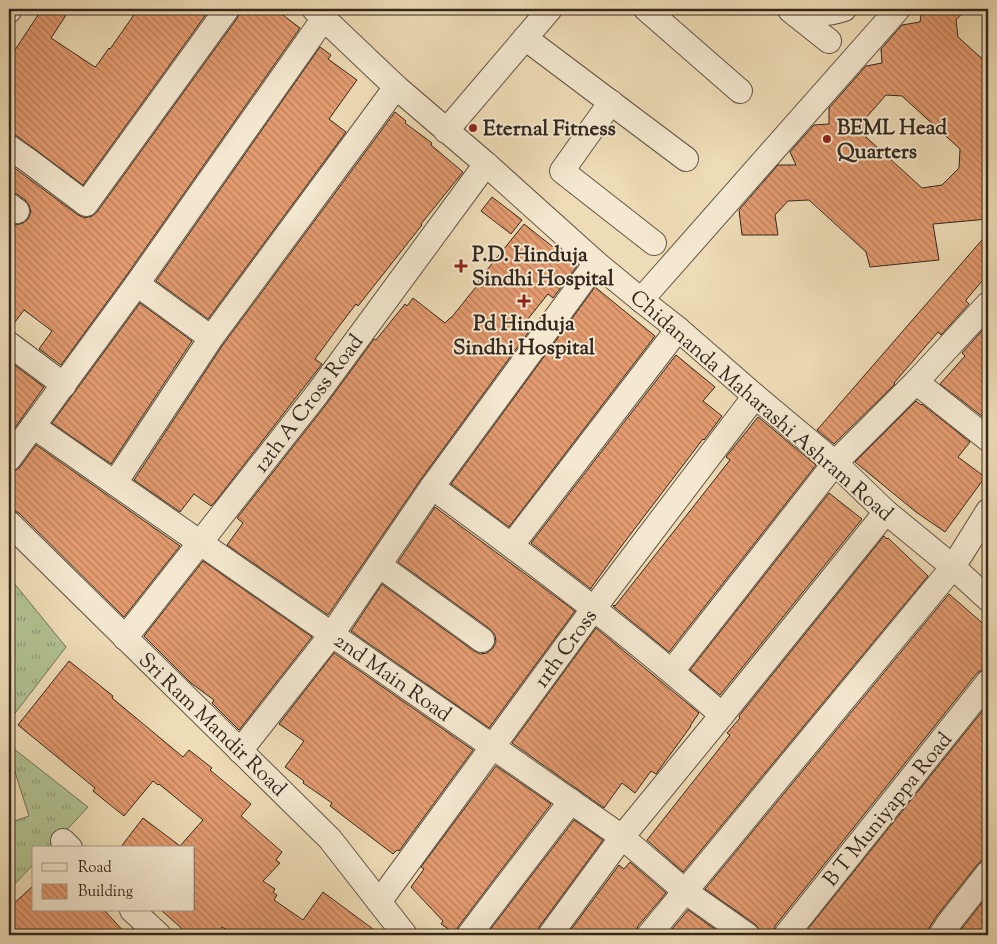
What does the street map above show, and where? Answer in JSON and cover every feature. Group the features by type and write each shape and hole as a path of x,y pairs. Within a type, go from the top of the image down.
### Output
{"street":[{"path":"9,147 86,204 227,9"},
{"path":"446,131 550,9"},
{"path":"646,9 740,91"},
{"path":"790,9 809,13 833,13 844,9"},
{"path":"790,9 828,41"},
{"path":"641,300 898,9"},
{"path":"9,460 137,284 319,14"},
{"name":"Chidananda Maharashi Ashram Road","path":"319,14 396,87 486,164 596,263 678,329 835,463 886,512 953,567 988,599"},
{"path":"525,38 686,159"},
{"path":"115,483 211,338 396,87"},
{"path":"611,102 562,171 654,243"},
{"name":"12th A Cross Road","path":"125,638 317,394 486,164"},
{"path":"240,751 332,634 432,486 596,263"},
{"path":"137,284 211,338"},
{"path":"672,671 835,463 916,382 988,304"},
{"path":"512,545 678,329"},
{"path":"9,344 64,385"},
{"path":"916,382 988,439"},
{"name":"11th Cross","path":"379,902 594,608 755,396"},
{"name":"2nd Main Road","path":"33,426 622,836 686,892 747,935"},
{"path":"432,486 594,608 672,671 722,715"},
{"path":"649,935 953,567 988,511"},
{"path":"550,935 622,836 886,512"},
{"name":"Sri Ram Mandir Road","path":"9,523 330,839 405,935"},
{"path":"379,565 482,640"},
{"name":"B T Muniyappa Road","path":"786,935 988,682"},
{"path":"469,935 571,801"},
{"path":"950,932 988,873"},
{"path":"134,912 159,935"}],"green space":[{"path":"9,577 66,647 9,721"},
{"path":"9,745 88,807 52,846 32,846 32,866 9,890 9,823 29,816 9,753"}],"building":[{"path":"42,9 70,9 51,38 95,67 138,9 210,9 83,185 17,136 9,133 9,59"},
{"path":"240,9 275,9 300,28 126,276 61,365 39,349 52,331 24,310 9,330 9,222 16,225 23,223 28,219 31,212 25,200 17,194 9,192 9,164 78,215 85,218 92,216 97,212 238,17"},
{"name":"BEML Head Quarters","path":"922,9 966,9 956,20 958,37 988,64 988,219 933,224 939,260 870,267 866,252 809,200 788,201 775,215 778,235 742,235 739,210 778,165 796,165 790,152 814,125 829,124 829,108 866,66 882,63 881,49 902,25 920,22","holes":["886,95 902,96 960,149 959,168 942,185 922,188 866,137 864,120"]},
{"path":"320,47 331,55 328,59 357,80 329,119 346,132 208,319 156,281"},
{"path":"395,112 406,121 405,123 432,143 431,145 463,172 358,306 356,304 337,329 315,359 322,364 215,502 211,506 194,494 180,512 134,480 222,346"},
{"path":"492,197 522,220 511,234 481,211"},
{"path":"524,224 577,266 553,298 548,294 523,325 530,330 421,479 328,615 227,545 243,523 237,518 328,402 374,339 376,340 405,304 407,306 413,298 445,323 480,282 478,281"},
{"path":"988,233 988,274 966,300 969,304 941,335 938,332 895,384 834,444 817,430"},
{"path":"595,287 655,336 509,527 451,484"},
{"path":"140,303 192,341 111,464 52,423"},
{"path":"988,324 987,420 940,384 965,356 962,353"},
{"path":"676,355 715,387 703,401 722,416 617,552 591,589 531,543"},
{"path":"9,361 44,387 9,436"},
{"path":"916,401 970,442 958,457 985,477 945,532 916,512 855,462"},
{"path":"758,417 816,465 669,652 613,606 615,606 730,460 726,457"},
{"path":"36,445 180,546 124,617 19,513 9,510 9,473 20,467"},
{"path":"829,493 862,519 720,695 690,670"},
{"path":"435,507 575,611 489,728 351,631 382,584 474,651 480,654 487,653 493,648 496,642 495,635 490,629 398,562"},
{"path":"884,536 928,576 683,872 647,840 730,735 727,733 740,718 739,716"},
{"path":"203,561 312,637 239,730 212,703 214,700 191,683 144,636"},
{"path":"949,594 988,628 988,669 983,669 977,673 775,926 773,935 761,935 755,924 705,889"},
{"path":"596,628 699,713 656,774 651,771 635,793 622,783 604,808 512,743"},
{"path":"334,653 473,750 399,851 397,850 393,854 330,806 332,803 303,783 304,781 285,767 304,741 279,724"},
{"path":"69,661 113,696 112,698 183,757 189,750 212,768 210,770 251,804 241,816 282,852 276,860 280,863 263,881 275,889 273,892 277,895 274,900 303,920 323,892 381,935 235,935 222,927 216,935 189,935 163,912 195,912 195,846 180,846 203,820 153,781 124,816 93,791 95,788 18,725"},
{"path":"988,704 988,860 982,860 977,865 936,917 927,935 803,935"},
{"path":"496,766 551,804 458,927 455,934 441,924 443,921 411,887 424,869 421,867"},
{"path":"143,818 180,846 122,846"},
{"path":"574,820 603,840 539,927 537,935 486,935"},
{"path":"630,862 666,893 638,926 636,935 567,935 619,865 624,869"},
{"path":"32,887 32,912 106,912 127,935 9,935 9,908"},
{"path":"988,895 988,935 957,935 959,932"},
{"path":"688,910 723,935 667,935"}],"place":[{"name":"Eternal Fitness","path":"473,128"},
{"name":"BEML Head Quarters","path":"827,139"},
{"name":"P.D. Hinduja Sindhi Hospital","path":"461,266"},
{"name":"Pd Hinduja Sindhi Hospital","path":"524,301"}]}
